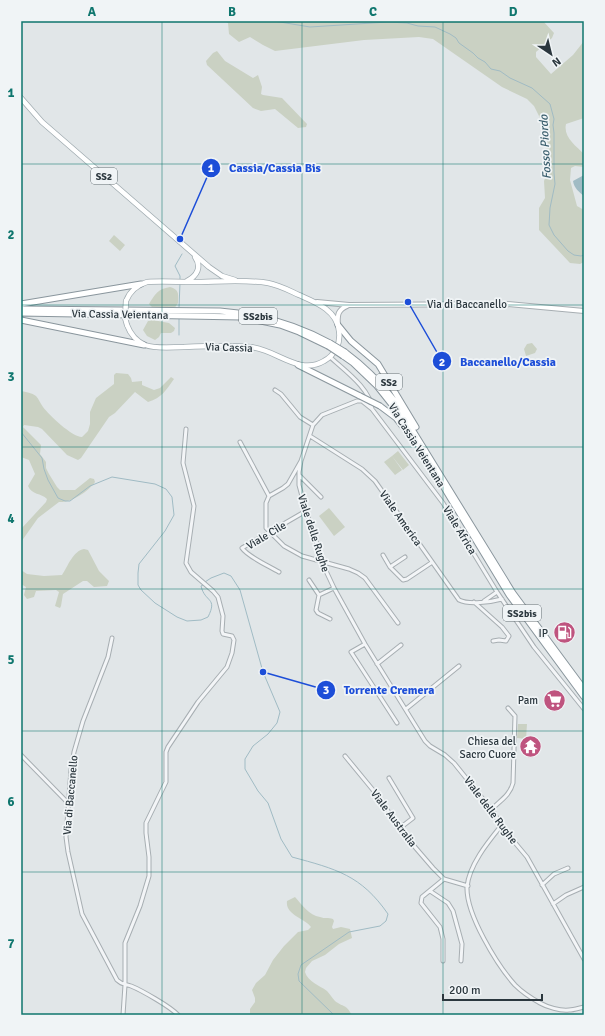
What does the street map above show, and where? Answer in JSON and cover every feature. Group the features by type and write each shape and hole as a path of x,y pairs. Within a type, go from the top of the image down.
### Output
{"highway":[{"path":"21,304 141,284"},
{"name":"Via Cassia Veientana","path":"21,309 174,313"},
{"name":"Via Cassia Veientana","path":"21,313 182,313 241,317 262,321 298,332 329,344 344,354 391,402 424,451 509,595 584,697"},
{"path":"21,320 144,345"},
{"name":"SS2","path":"338,325 351,341 371,357 384,372 421,436 424,451"},
{"name":"SS2","path":"298,365 380,406 396,418 424,451"},
{"name":"Via Cassia Veientana","path":"431,463 513,593 584,689"}],"main road":[{"name":"SS2","path":"21,98 42,122 209,267 222,276 242,281"},
{"name":"SS2","path":"182,282 194,277 198,270 198,262 190,250"},
{"name":"SS2","path":"141,284 154,281 242,281 276,285 315,302 330,313 338,325"},
{"path":"141,284 132,290 126,301 125,313 126,325 133,336 144,345"},
{"path":"330,357 337,349 339,342 338,325"},
{"name":"Via Cassia","path":"144,345 162,347 252,347 268,351 298,365 317,364 324,362 330,357"}],"street":[{"name":"Via di Baccanello","path":"315,302 349,305 507,304 584,311"},
{"path":"338,325 339,312 349,305"},
{"name":"Viale Africa","path":"330,357 364,388 372,404 372,409 443,503 497,592 534,647 584,709"},
{"path":"275,390 281,394 300,417 313,425"},
{"path":"372,409 362,401 357,401 322,415 313,425 300,461 288,484 269,496 266,503 266,528 284,546 302,556 349,569 365,578 398,623"},
{"path":"123,1015 125,943 140,906 149,876 146,823 166,782 166,752 198,702 222,675 227,667 232,653 234,640 232,636 223,634 223,616 218,597 208,586 195,576 186,563 194,506 183,463 186,429"},
{"name":"Viale America","path":"310,436 370,476 389,500 459,600 463,602 491,602 502,599"},
{"path":"240,442 269,496"},
{"name":"Viale delle Rughe","path":"300,461 299,485 326,571 365,644 427,744 454,762 492,809 501,826 524,854 584,959"},
{"path":"299,475 321,497"},
{"name":"Viale Cile","path":"279,572 252,557 242,548 306,511"},
{"path":"383,555 390,567 404,580 432,563"},
{"path":"390,567 405,557"},
{"name":"Viale delle Rughe","path":"309,580 319,595"},
{"path":"330,619 318,613 316,610 319,595 334,588"},
{"path":"482,602 497,592"},
{"path":"474,602 502,626 509,636 506,641 493,641"},
{"name":"Via di Baccanello","path":"112,638 108,657 83,721 74,752 66,832 67,846 81,911 116,978 121,984 125,985"},
{"path":"365,644 351,652 397,723"},
{"path":"377,664 401,645"},
{"path":"406,709 459,666"},
{"path":"492,809 507,796 513,783 514,716 508,708"},
{"path":"21,755 68,803"},
{"name":"Viale Australia","path":"345,756 373,790 400,828 425,859 444,879"},
{"path":"389,778 413,818 400,828"},
{"path":"501,826 480,853 471,872 468,886 469,902 478,928 492,952 516,985 527,995 541,1004 570,1010 584,1007"},
{"path":"542,885 554,874 568,868"},
{"path":"443,961 443,939 440,927 421,903 422,897 444,879 468,886"},
{"path":"553,904 566,895 583,889"},
{"path":"430,891 448,903 453,911 462,944 461,961"},
{"path":"125,985 133,987 146,994 173,1010 178,1015"}],"shaded area":[{"path":"225,21 543,21 554,33 552,38 536,52 536,57 551,74 573,55 584,41 584,118 566,124 566,133 571,141 584,154 584,167 575,166 571,168 570,180 577,206 584,210 584,262 580,264 570,263 539,230 539,208 545,198 544,181 547,173 543,124 534,106 527,99 502,87 433,39 419,37 364,40 275,51 250,37 239,42 229,34 228,23"},
{"path":"217,51 225,61 253,78 258,75 262,87 261,94 282,98 307,124 306,127 298,128 275,109 261,111 253,108 207,65 206,61 213,53"},
{"path":"114,235 125,245 120,251 109,241"},
{"path":"170,287 178,293 178,303 174,309 152,307 149,304 157,292"},
{"path":"153,320 169,323 175,328 174,331 171,333 161,333 155,340 147,336 143,330 148,321"},
{"path":"532,343 537,349 535,353 526,356 524,349 527,344"},
{"path":"116,373 128,374 132,382 142,381 142,385 154,390 160,388 171,377 174,379 160,396 148,402 135,392 115,413 109,417 81,458 78,460 67,455 42,429 24,425 23,427 41,445 40,454 46,462 46,468 49,474 60,490 75,490 90,478 94,479 95,482 89,489 79,496 69,501 59,502 38,518 21,542 21,529 46,502 47,499 32,491 28,486 35,474 29,460 21,457 21,391 31,393 36,396 43,407 55,420 67,430 82,437 88,431 90,424 90,412 96,398 114,384 114,375"},
{"path":"398,451 409,465 403,470 392,456"},
{"path":"392,456 402,470 395,475 384,462"},
{"path":"329,508 345,527 334,536 319,516"},
{"path":"80,550 88,550 99,571 109,581 107,586 94,587 87,581 83,581 63,594 60,608 55,606 59,592 56,590 36,591 34,597 27,599 24,595 26,587 21,584 21,570 27,574 44,576 62,575 71,559"},
{"path":"518,724 527,724 526,739 517,738"},
{"path":"295,897 312,914 322,918 333,919 333,929 341,927 350,929 352,938 339,944 325,955 312,961 306,968 305,972 311,981 327,991 335,1001 346,1007 352,1015 250,1015 250,1009 255,1002 252,990 256,983 265,975 273,960 284,946 298,932 308,930 311,927 289,910 287,901"}],"water":[{"path":"584,175 584,196 576,188 573,181"}],"waterway":[{"name":"Fosso Piordo","path":"274,21 310,27 388,22 435,27 456,38 459,43 485,62 491,69 500,71 510,78 532,88 550,104 554,119 555,184 550,208 549,225 554,235 568,251 574,255 584,255"},
{"path":"180,280 180,276 175,266 182,254"},
{"path":"179,308 180,283"},
{"path":"179,317 179,335"},
{"path":"21,432 42,458 48,480 58,498 65,501 70,501 90,486 112,477 155,484 166,489 172,497 174,515 165,531 139,564 138,585 141,590 155,603 177,617 187,621 201,620 208,617 211,611 212,606 210,600 203,591 201,586 203,585"},
{"path":"205,582 224,573 231,576 240,590 263,672 280,712 277,723 268,734 253,746 245,759 245,769 258,791 268,803 281,839 292,857 322,865 346,875 368,890 388,914 386,921 380,926 349,932 301,965 298,974 299,981 334,1015"}],"place":[{"name":"Cassia/Cassia Bis","path":"180,239"},
{"name":"Baccanello/Cassia","path":"408,302"},
{"name":"IP","path":"564,633"},
{"name":"Torrente Cremera","path":"263,672"},
{"name":"Pam","path":"554,700"},
{"name":"Chiesa del Sacro Cuore","path":"531,747"}]}
